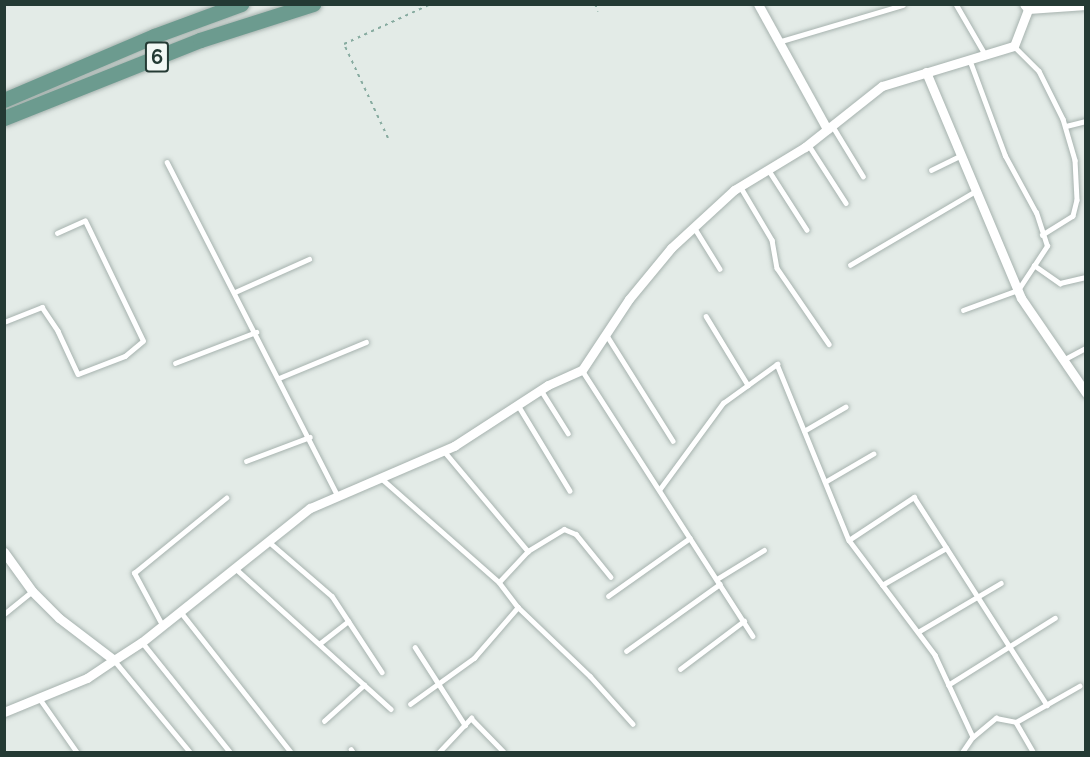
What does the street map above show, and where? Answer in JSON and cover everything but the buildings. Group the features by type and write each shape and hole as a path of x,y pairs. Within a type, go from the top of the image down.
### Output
{"main road":[{"name":"6","path":"4,100 163,33 242,4"},
{"name":"6","path":"4,118 200,40 314,4"}],"street":[{"path":"758,4 829,127"},
{"path":"4,712 87,678 141,642 310,508 444,451 541,390 582,370 629,299 671,248 740,186 808,144 882,86 1014,46 1026,7 1086,5"},
{"path":"926,72 974,192 1018,290 1086,393"},
{"path":"4,552 32,591 59,618 114,660"}],"lane":[{"path":"956,4 985,54"},
{"path":"778,42 903,6"},
{"path":"1014,46 1039,71 1065,126 1075,160 1077,200 1073,216 1043,235"},
{"path":"963,310 1018,290 1047,246 1036,213 1005,156 969,59"},
{"path":"1065,126 1086,121"},
{"path":"829,127 863,176"},
{"path":"808,144 846,203"},
{"path":"931,170 960,156"},
{"path":"167,162 310,437 338,496"},
{"path":"768,169 807,230"},
{"path":"740,186 772,240 777,268 829,344"},
{"path":"850,265 974,192"},
{"path":"1077,200 1084,200"},
{"path":"4,322 42,308 58,331 78,374 125,356 143,341 85,221 58,233"},
{"path":"694,227 720,269"},
{"path":"235,292 309,259"},
{"path":"1034,265 1060,283 1086,277"},
{"path":"706,316 748,385"},
{"path":"175,363 256,332"},
{"path":"606,334 673,441"},
{"path":"279,378 366,342"},
{"path":"1063,360 1086,348"},
{"path":"659,490 723,403 777,364 849,540 935,655 973,737"},
{"path":"582,370 753,636"},
{"path":"541,390 568,433"},
{"path":"518,405 570,491"},
{"path":"804,431 845,407"},
{"path":"246,460 310,437"},
{"path":"444,451 528,551"},
{"path":"825,482 873,454"},
{"path":"381,478 499,582 518,607 590,676 633,724"},
{"path":"849,540 914,497 1047,705"},
{"path":"162,625 134,573 226,498"},
{"path":"499,582 528,551 564,529 576,534 611,577"},
{"path":"608,596 690,538"},
{"path":"268,541 332,597 382,672"},
{"path":"882,585 946,548"},
{"path":"717,579 764,550"},
{"path":"235,568 391,709"},
{"path":"626,651 720,584"},
{"path":"918,632 1001,584"},
{"path":"4,615 32,591"},
{"path":"410,704 474,658 518,607"},
{"path":"180,611 291,753"},
{"path":"948,685 1055,618"},
{"path":"319,644 348,621"},
{"path":"680,669 744,621"},
{"path":"141,642 230,753"},
{"path":"415,647 465,725"},
{"path":"114,660 190,753"},
{"path":"324,721 364,685"},
{"path":"963,753 973,737 996,718 1016,722 1079,686"},
{"path":"40,699 77,753"},
{"path":"439,753 471,718 504,753"},
{"path":"1016,722 1033,753"}],"path":[{"path":"388,138 344,44 431,4"},
{"path":"595,4 598,10"}]}
